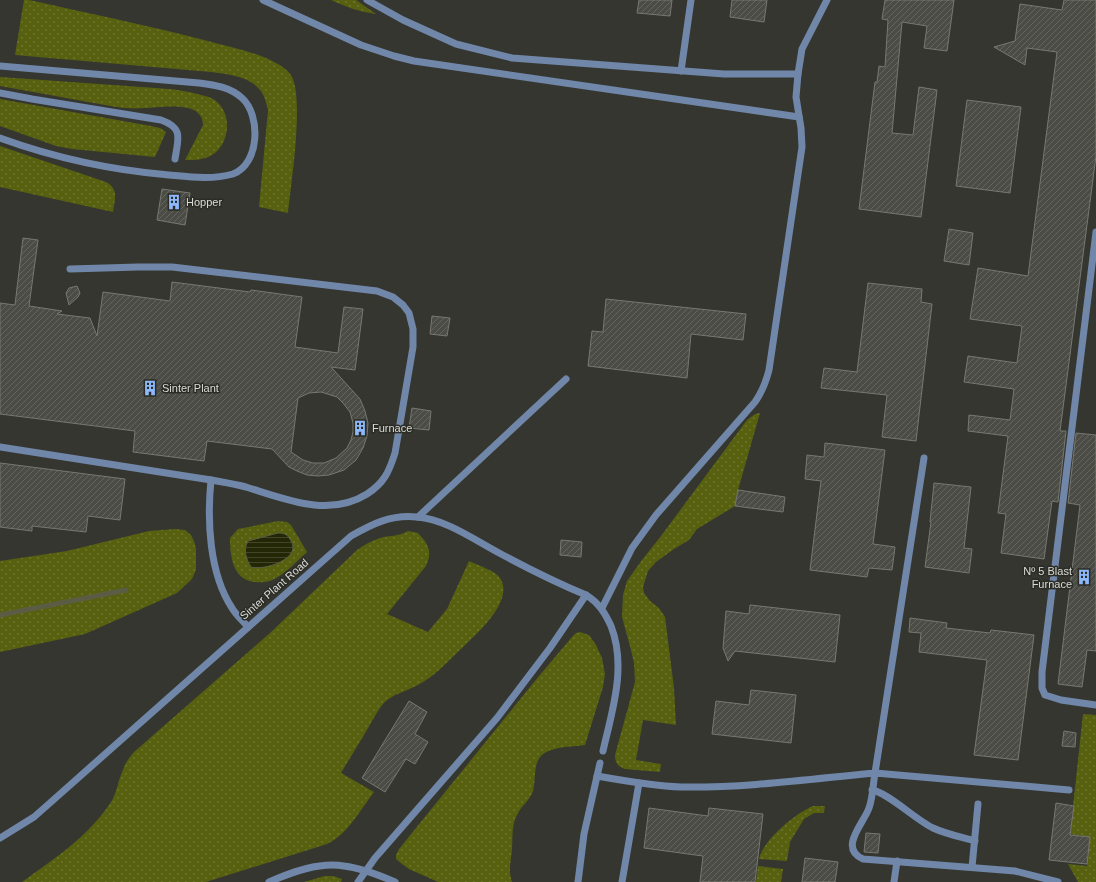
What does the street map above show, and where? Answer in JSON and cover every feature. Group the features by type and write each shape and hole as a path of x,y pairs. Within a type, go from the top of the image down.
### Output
{"lane":[{"path":"263,0 361,45 394,56 799,117"},
{"path":"367,0 403,20 456,44 512,58 724,74 798,74"},
{"path":"681,71 691,0"},
{"path":"603,751 616,693 618,654 613,634 602,608 628,555 642,533 755,402 766,382 802,147 801,128 796,97 798,74 802,49 826,0"},
{"path":"0,66 200,83 218,86 230,89 248,104 252,113 254,127 252,152 250,160 244,167 235,173 226,176 200,178 143,174 106,168 62,158 0,138"},
{"path":"0,93 161,120 169,123 175,126 178,132 175,159"},
{"path":"1096,232 1042,672 1042,688 1044,695 1062,700 1096,705"},
{"path":"0,447 211,480 244,486 295,502 325,506 336,506 362,497 382,482 391,467 395,453 411,355 413,328 409,313 403,305 393,297 377,291 172,267 138,266 70,269"},
{"path":"418,517 566,379"},
{"path":"924,458 870,804 866,815 852,839 852,848 857,856 863,859 1015,871 1058,882"},
{"path":"211,480 209,505 210,526 217,573 223,593 232,610 248,627"},
{"name":"Sinter Plant Road","path":"0,838 34,817 351,536 380,521 398,517 418,517 437,521 536,573 586,595 602,608"},
{"path":"358,882 497,718 550,648 586,595"},
{"path":"578,882 584,834 600,763"},
{"path":"597,776 639,783 680,787 705,787 745,785 875,773 1069,790"},
{"path":"622,882 639,783"},
{"path":"872,790 883,794 915,817 932,827 975,841"},
{"path":"972,867 978,804"},
{"path":"894,882 896,861"},
{"path":"269,882 304,870 324,866 344,866 366,871 395,882"}],"green space":[{"path":"24,0 139,24 241,50 259,55 285,69 292,77 297,104 296,143 288,213 259,207 268,110 263,95 255,85 237,76 217,73 15,55"},
{"path":"331,0 356,0 376,14 353,9"},
{"path":"0,77 165,89 184,91 205,96 212,98 222,108 227,122 225,138 218,150 209,157 196,160 185,160 203,125 201,117 196,111 189,108 180,107 116,107 0,86"},
{"path":"0,99 151,126 160,128 166,132 155,157 72,149 56,146 0,126"},
{"path":"0,146 106,182 113,188 115,195 113,212 0,187"},
{"path":"760,413 738,490 735,506 697,529 689,540 656,562 648,571 643,587 644,593 650,601 659,608 665,617 674,688 676,725 643,720 636,760 661,764 660,772 625,769 619,766 616,762 615,755 635,682 634,663 622,617 623,595 627,581 747,420 755,414"},
{"path":"278,521 287,522 291,525 307,552 288,570 269,581 255,582 242,577 237,572 232,560 230,538 238,529"},
{"path":"175,529 185,530 191,535 196,549 196,570 192,579 177,593 85,634 0,652 0,561 67,551 149,531"},
{"path":"408,531 418,533 427,544 429,552 428,561 426,566 387,614 428,632 447,609 469,561 498,575 503,587 502,597 498,607 484,626 439,670 418,685 390,698 380,708 341,773 374,792 353,821 341,834 327,844 206,882 22,882 70,846 92,826 111,802 125,765 134,752 270,633 357,550 377,539"},
{"path":"580,632 589,635 602,658 605,674 603,687 585,745 550,750 538,759 533,791 518,813 513,826 510,869 512,882 438,882 409,869 402,864 396,859 399,849 539,676 572,637 576,633"},
{"path":"1083,714 1096,715 1096,882 1078,882 1068,864 1087,866 1090,837 1070,834"},
{"path":"813,806 825,806 824,813 814,813 804,819 790,842 787,861 759,859 767,844 781,828 789,821"},
{"path":"758,866 783,869 781,882 756,882"},
{"path":"325,876 333,876 342,879 341,882 304,882"}],"shaded area":[{"path":"283,533 290,539 293,547 291,553 287,558 273,565 257,568 251,567 246,554 246,544 248,541"}],"building":[{"path":"639,0 672,0 670,16 637,13"},
{"path":"732,0 767,0 764,22 730,17"},
{"path":"885,0 954,0 947,51 924,48 927,26 902,22 892,133 913,135 919,87 937,90 921,217 859,209 875,82 877,82 879,66 885,67 888,20 882,19"},
{"path":"1064,0 1096,0 1096,156 1060,431 1066,431 1058,502 1052,501 1044,559 1001,553 1006,514 998,513 1008,436 968,431 969,415 1010,420 1014,389 964,382 968,356 1017,363 1022,326 970,319 978,268 1028,276 1057,52 1027,48 1025,65 994,47 1015,41 1020,4 1062,10"},
{"path":"967,100 1021,107 1010,193 956,186"},
{"name":"Hopper","path":"162,189 190,193 185,225 157,220"},
{"path":"949,229 973,233 969,265 944,261"},
{"path":"23,238 38,240 29,306 62,311 57,314 90,318 97,336 103,292 170,301 172,282 302,297 295,347 338,353 344,307 363,309 355,370 331,367 360,399 365,411 368,423 367,436 363,448 356,460 344,470 329,475 307,475 289,467 272,449 207,441 204,461 133,452 135,431 0,414 0,303 15,305","holes":["321,392 337,397 350,412 353,423 353,432 347,448 336,458 324,463 313,463 303,460 291,452 298,398 309,393"]},
{"path":"868,283 922,289 921,302 932,304 916,441 882,437 887,395 821,388 824,368 857,372"},
{"path":"77,286 80,293 78,297 69,305 66,293 69,288"},
{"path":"606,299 746,314 743,340 691,334 687,378 588,366 592,331 603,332"},
{"path":"432,316 450,318 447,336 430,334"},
{"path":"412,408 431,411 429,430 409,428"},
{"name":"Nº 5 Blast Furnace","path":"1076,433 1096,435 1096,651 1087,650 1082,687 1058,684 1080,505 1068,503"},
{"path":"825,443 885,450 873,544 895,547 892,570 869,568 867,577 810,570 821,481 805,479 807,455 824,457"},
{"path":"0,463 125,479 120,520 88,516 86,532 32,526 32,531 0,527"},
{"path":"934,483 971,487 964,548 972,549 969,573 925,567"},
{"path":"738,490 785,497 783,512 735,506"},
{"path":"561,540 582,542 581,557 560,555"},
{"path":"750,605 840,615 835,662 735,651 728,661 723,648 726,611 749,614"},
{"path":"910,618 947,623 946,628 990,633 991,630 1034,635 1018,760 974,755 987,660 919,652 921,633 909,632"},
{"path":"751,690 796,695 791,743 712,734 716,701 749,705"},
{"path":"409,701 427,712 415,734 428,742 415,764 406,759 385,792 362,778"},
{"path":"1064,731 1076,733 1075,747 1062,746"},
{"path":"1056,803 1074,806 1070,835 1090,837 1087,864 1049,860"},
{"path":"649,808 708,816 709,808 763,814 755,882 700,882 703,856 644,848"},
{"path":"866,833 880,834 878,853 864,852"},
{"path":"805,858 838,862 835,882 802,882"}],"waterway":[{"path":"0,615 126,590"}],"place":[{"name":"Hopper","path":"174,202"},
{"name":"Sinter Plant","path":"150,388"},
{"name":"Furnace","path":"360,428"},
{"name":"Nº 5 Blast Furnace","path":"1084,577"}]}
